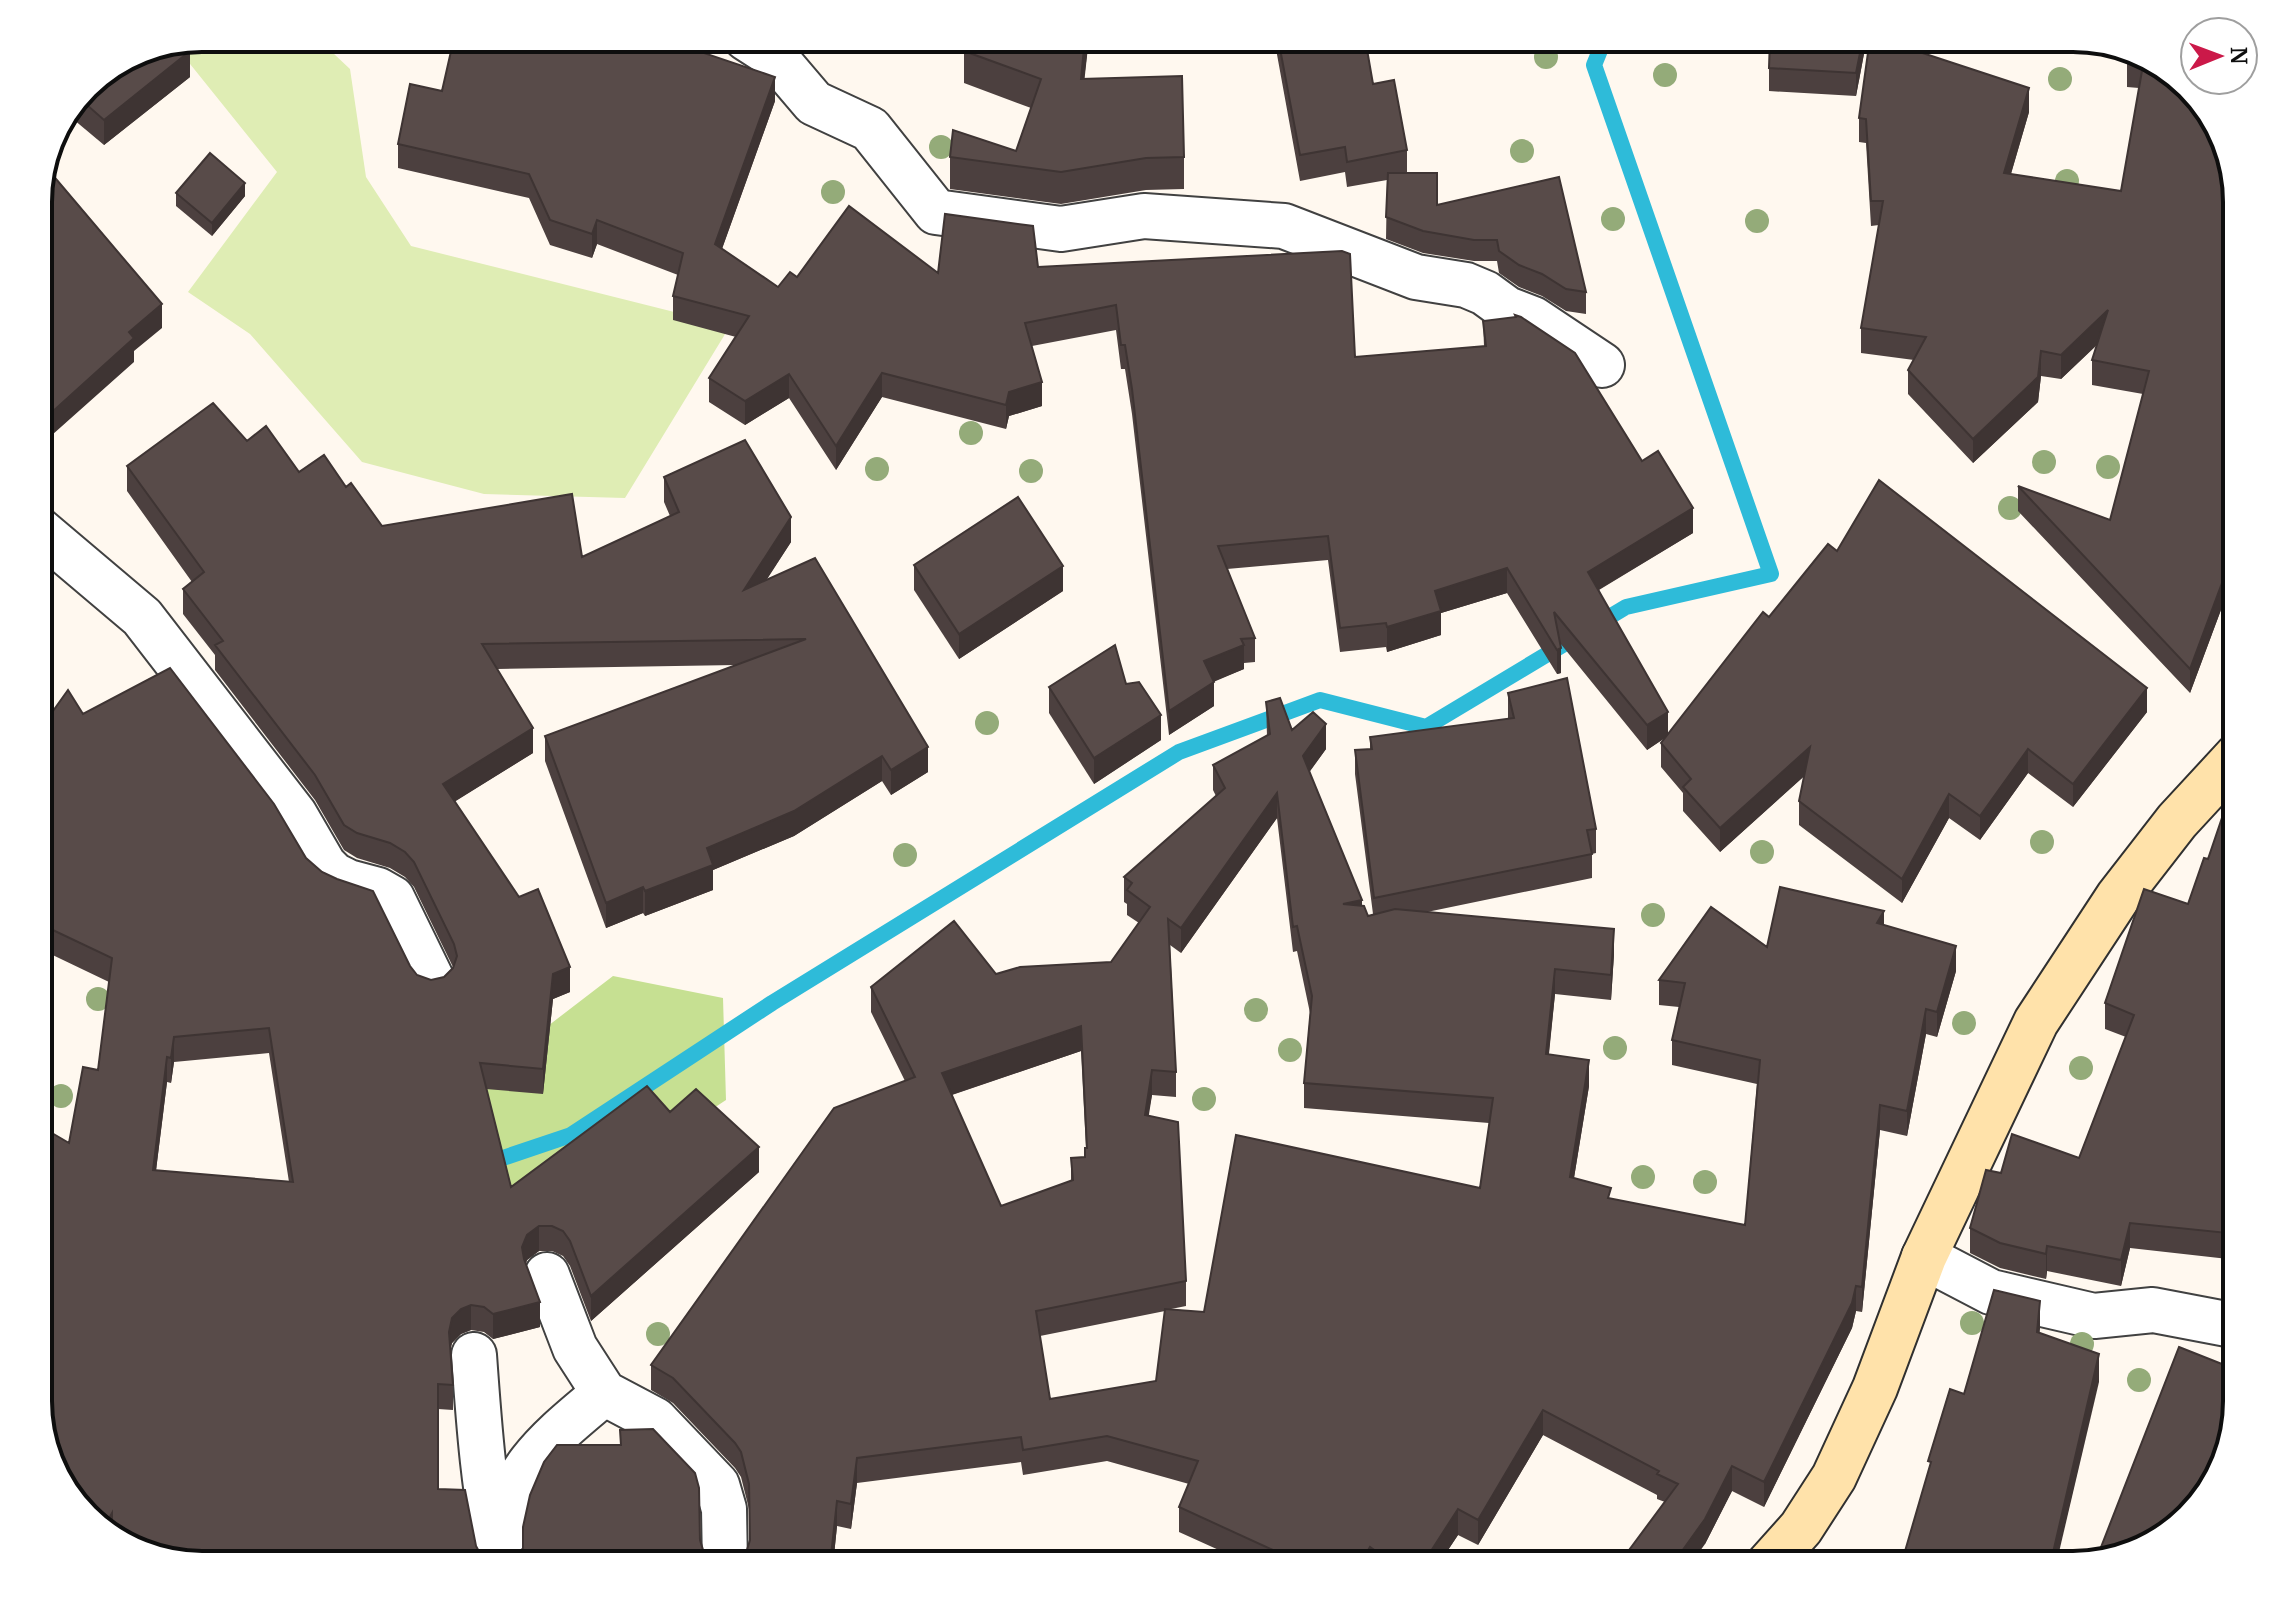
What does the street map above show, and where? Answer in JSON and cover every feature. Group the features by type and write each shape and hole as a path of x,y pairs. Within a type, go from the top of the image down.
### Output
{"street":[{"path":"768,52 814,103 870,129 936,212 1061,229 1144,216 1284,226 1416,277 1466,285 1485,293 1507,309 1533,319 1602,365"},
{"path":"52,541 142,617 295,815 324,865 348,882 378,890 392,898 432,980"},
{"path":"1780,1551 1801,1528 1834,1477 1875,1388 1924,1257 2036,1022 2118,897 2177,821 2223,771"},
{"path":"1924,1257 1991,1292 2094,1316 2153,1310 2223,1323"},
{"path":"547,1275 575,1348 604,1393 655,1420 717,1485 724,1509 725,1551"},
{"path":"474,1355 479,1436 489,1520 497,1551"},
{"path":"501,1551 502,1527 515,1484 537,1451 604,1393"}],"green space":[{"path":"332,52 350,69 366,177 411,246 730,326 625,498 484,494 362,462 250,334 188,292 277,172 182,54"},
{"path":"613,976 723,998 726,1100 526,1232 468,1070 527,1042"}],"building":[{"path":"451,52 701,52 775,77 715,244 778,287 790,272 797,277 849,206 938,273 945,214 1033,226 1038,267 1342,251 1350,254 1355,357 1486,346 1483,321 1515,315 1521,317 1575,353 1642,461 1658,451 1693,508 1588,572 1668,712 1647,725 1554,612 1561,648 1557,650 1507,568 1435,591 1441,611 1387,627 1386,623 1340,628 1328,536 1218,546 1255,638 1241,639 1244,645 1204,661 1214,682 1169,711 1132,389 1125,345 1121,345 1116,305 1025,323 1042,382 1009,392 1006,405 882,373 836,446 789,374 745,401 709,378 749,316 673,296 683,253 597,220 592,234 550,220 529,174 398,144 410,84 442,91"},
{"path":"967,52 1084,52 1081,79 1182,76 1184,157 1146,158 1061,172 950,157 953,130 1016,151 1041,79"},
{"path":"1281,52 1367,52 1373,84 1394,80 1407,150 1347,162 1345,147 1300,155"},
{"path":"1770,52 1860,52 1856,73 1769,68"},
{"path":"1868,52 1920,52 2029,88 2004,173 2121,191 2142,69 2179,96 2198,119 2212,145 2222,182 2223,580 2190,669 2018,486 2110,520 2149,371 2092,360 2108,310 2061,355 2041,351 2038,377 1973,439 1908,370 1926,337 1861,328 1883,201 1871,201 1866,119 1859,118"},
{"path":"188,53 104,120 88,106 103,89 145,63"},
{"path":"210,153 245,183 212,223 176,193"},
{"path":"1388,173 1437,173 1437,205 1559,177 1586,292 1566,289 1542,274 1519,265 1499,251 1497,240 1474,240 1423,231 1386,217"},
{"path":"54,177 162,304 129,332 134,338 52,412"},
{"path":"213,403 247,441 266,426 299,472 324,455 346,487 351,483 382,526 572,494 582,557 679,512 664,477 745,440 791,517 744,590 815,558 928,747 891,770 882,756 794,811 707,848 713,865 645,891 643,887 606,903 545,736 806,639 482,644 533,728 443,784 519,897 538,889 570,967 553,974 543,1069 480,1063 511,1187 647,1086 670,1112 696,1089 759,1147 591,1296 570,1241 563,1231 552,1226 539,1226 527,1235 522,1247 540,1302 493,1314 484,1307 471,1305 452,1318 449,1332 453,1385 438,1384 438,1489 465,1490 479,1551 202,1551 154,1543 119,1526 112,1521 112,1513 109,1518 89,1500 72,1476 57,1440 52,1411 52,1133 69,1143 83,1067 98,1070 112,958 52,930 52,712 68,690 83,714 170,668 274,804 306,858 322,872 373,891 417,975 431,980 444,977 453,968 457,956 414,862 390,843 357,833 344,825 315,775 215,645 223,641 183,589 204,572 127,466","holes":["269,1028 293,1182 153,1170 167,1057 171,1058 174,1037"]},
{"path":"1879,480 2147,688 2073,784 2028,749 1980,816 1949,794 1902,879 1799,801 1810,747 1720,828 1683,787 1691,779 1661,743 1763,612 1769,617 1828,544 1837,551"},
{"path":"1018,497 1063,566 959,634 914,565"},
{"path":"1115,645 1126,684 1139,682 1161,715 1094,758 1049,687"},
{"path":"1567,678 1596,829 1587,830 1592,854 1374,898 1355,750 1372,749 1370,737 1514,718 1508,693"},
{"path":"1280,698 1292,730 1313,712 1326,724 1303,756 1362,900 1343,904 1364,906 1368,916 1395,909 1614,929 1611,975 1555,969 1546,1054 1589,1060 1570,1177 1611,1188 1608,1198 1745,1225 1760,1060 1672,1040 1685,983 1659,980 1711,907 1767,947 1780,887 1884,911 1877,923 1956,946 1937,1012 1926,1009 1907,1111 1880,1105 1862,1287 1856,1286 1852,1303 1764,1482 1732,1466 1705,1519 1682,1551 1628,1551 1678,1484 1543,1410 1478,1520 1458,1509 1431,1551 1376,1551 1370,1547 1368,1551 1275,1551 1179,1507 1198,1461 1107,1436 1023,1450 1021,1437 857,1458 851,1504 837,1501 832,1551 747,1551 750,1540 749,1484 741,1452 673,1378 651,1365 834,1108 915,1077 871,987 954,921 996,974 1020,967 1111,962 1150,907 1127,890 1132,883 1124,877 1225,788 1213,765 1270,734 1266,702","holes":["1277,793 1293,927 1297,926 1312,996 1304,1083 1493,1098 1480,1188 1236,1135 1204,1312 1165,1309 1156,1381 1050,1399 1036,1311 1186,1281 1178,1122 1145,1115 1152,1070 1176,1072 1168,919 1181,928","1081,1026 1085,1157 1071,1158 1073,1180 1001,1206 942,1073"]},
{"path":"2223,815 2223,1233 2130,1223 2121,1260 2047,1246 2046,1254 2000,1243 1970,1228 1986,1170 2001,1173 2012,1134 2079,1158 2134,1015 2105,1003 2144,889 2188,904 2204,858 2208,859"},
{"path":"1994,1290 2040,1301 2037,1332 2099,1354 2053,1551 1905,1551 1950,1389 1964,1394"},
{"path":"2179,1347 2223,1364 2222,1421 2215,1449 2203,1476 2179,1507 2156,1526 2139,1536 2101,1548"},
{"path":"653,1429 695,1473 699,1488 700,1540 703,1551 521,1551 530,1495 544,1462 557,1445 621,1445 620,1430"}],"waterway":[{"path":"485,1164 571,1135 772,1003 1179,752 1320,700 1426,727 1626,607 1771,574 1594,65 1599,52"}]}
